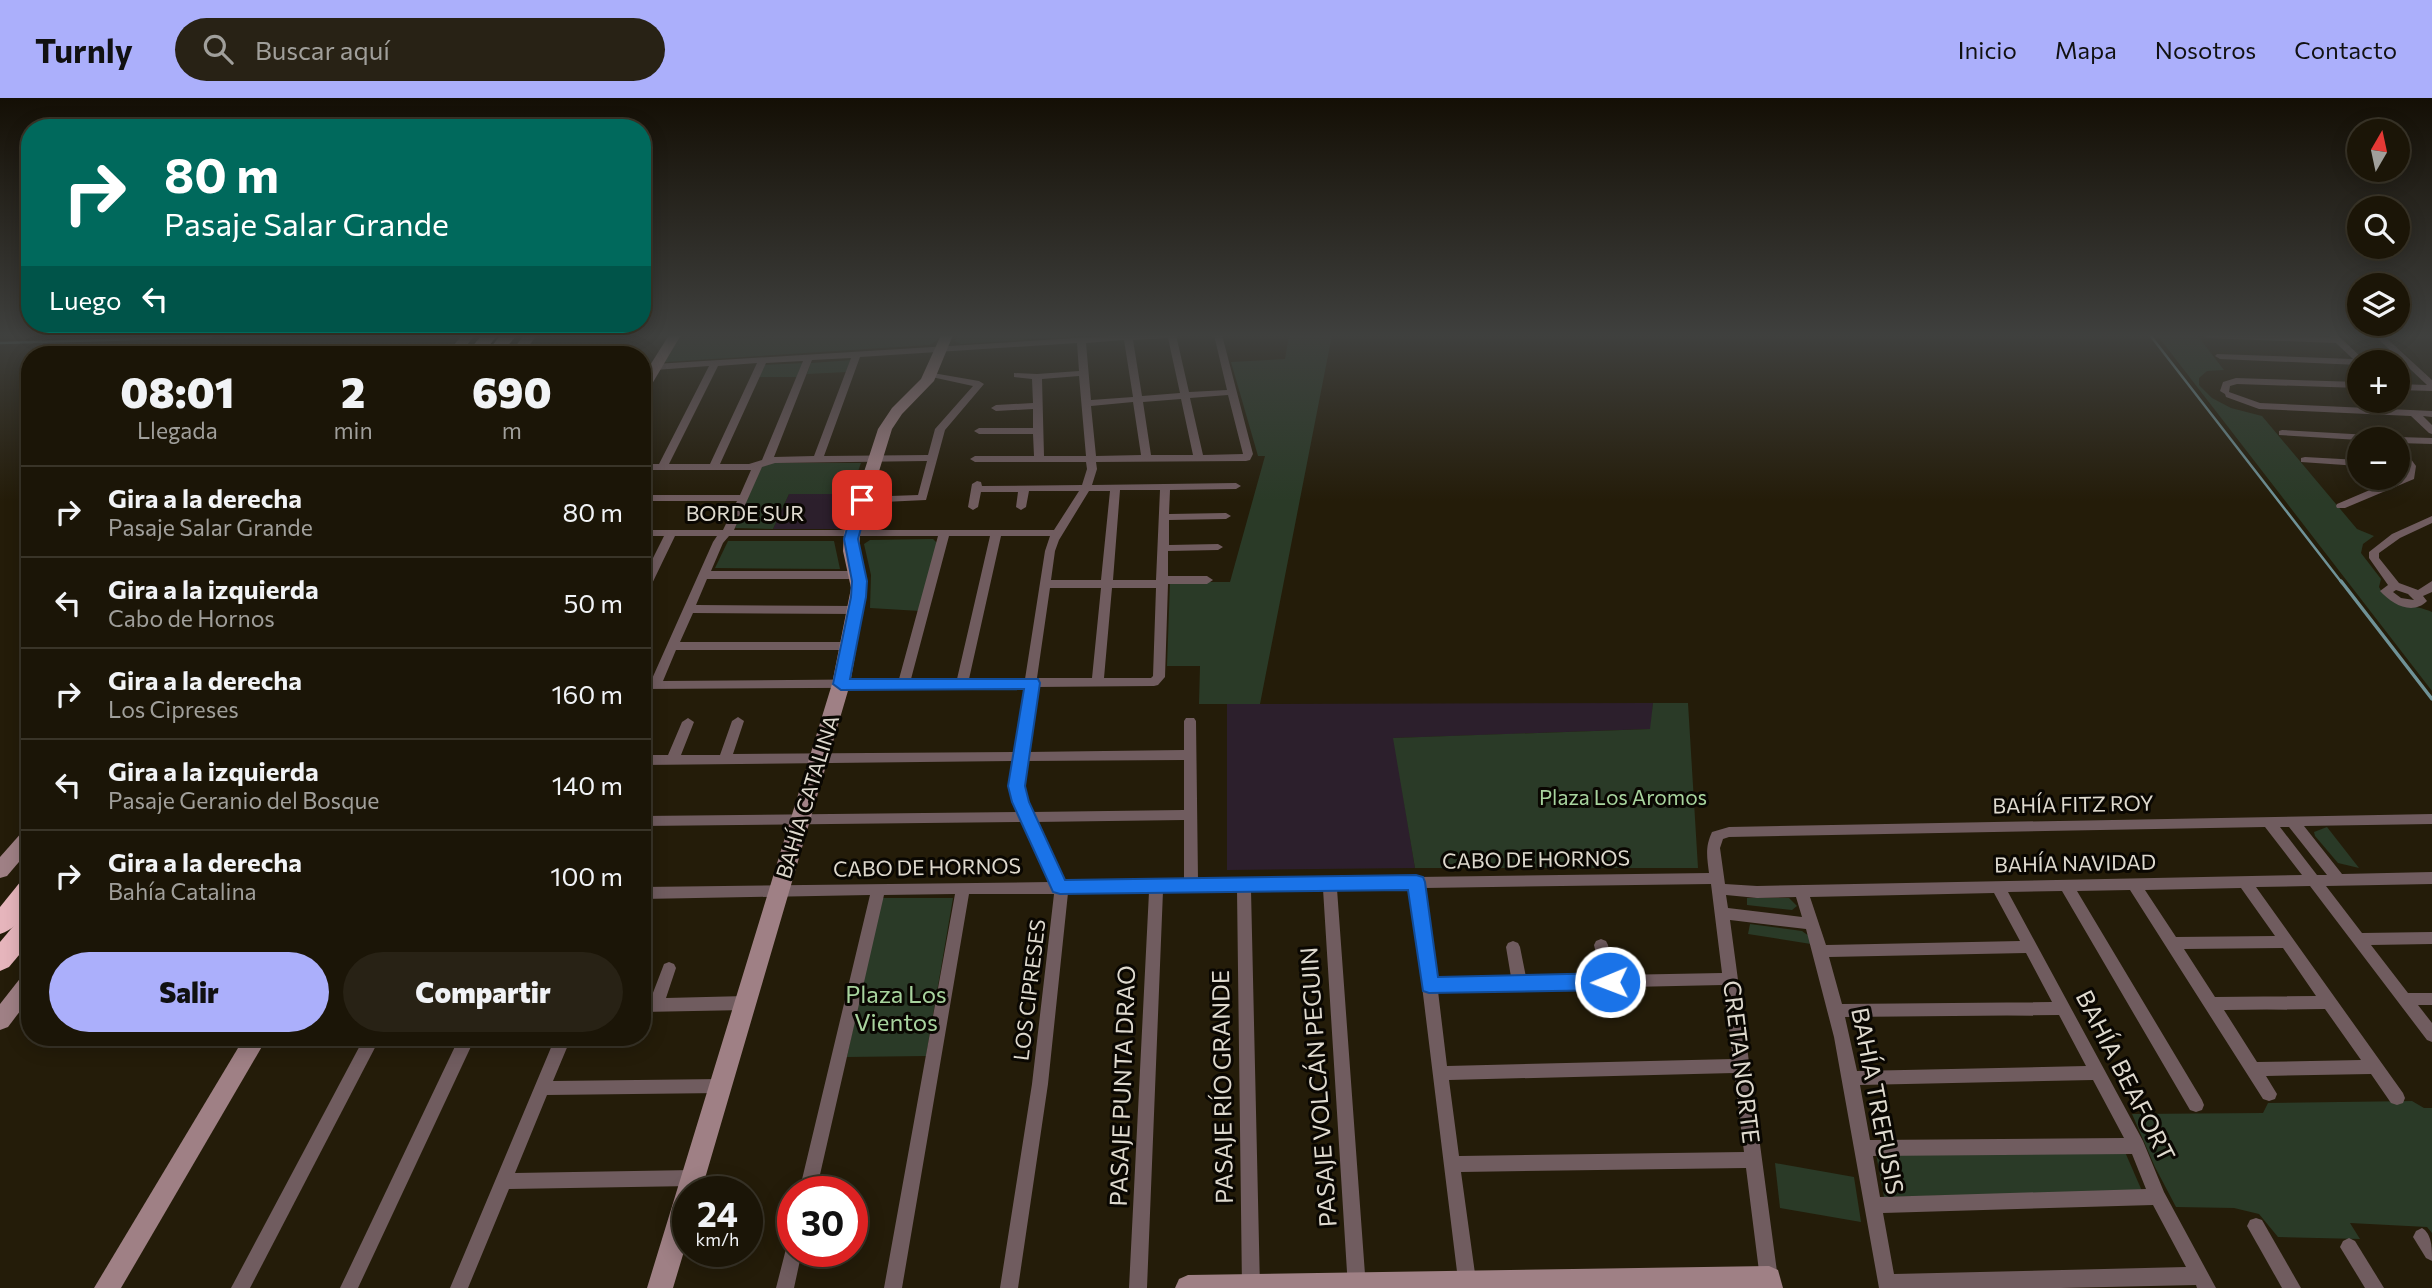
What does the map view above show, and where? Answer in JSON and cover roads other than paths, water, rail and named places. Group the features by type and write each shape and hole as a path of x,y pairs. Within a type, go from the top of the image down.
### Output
{"highway":[{"path":"0,924 21,899"},
{"path":"0,960 21,935"}],"street":[{"path":"662,467 701,391"},
{"path":"715,467 749,391"},
{"path":"651,682 672,646 719,542 763,463 795,391"},
{"path":"818,460 844,391"},
{"name":"BAHÍA CATALINA","path":"694,1176 841,684 856,610 858,575 851,551 852,533 890,420 916,391"},
{"path":"862,500 920,499 942,425 973,391"},
{"path":"1037,391 1039,459"},
{"name":"LOS CIPRESES","path":"1009,1288 1040,1084 1061,902 1060,887 1016,786 1050,551 1058,533 1087,489 1093,459 1086,391"},
{"path":"1137,391 1147,459"},
{"path":"1184,391 1199,459"},
{"path":"975,459 1199,459 1246,458 1248,454 1232,392 1087,402"},
{"path":"2227,393 2259,406 2432,414"},
{"path":"996,408 1037,406"},
{"path":"2414,413 2432,431"},
{"path":"979,431 1038,431"},
{"path":"2282,433 2347,437"},
{"path":"2410,440 2432,441"},
{"path":"651,467 932,458"},
{"path":"2305,460 2347,462"},
{"path":"2341,506 2407,479 2412,474 2411,466"},
{"path":"973,507 977,485 1024,489 1236,486"},
{"path":"1021,507 1024,489"},
{"path":"1098,682 1115,489"},
{"path":"651,685 1157,681 1165,489"},
{"path":"651,498 744,498"},
{"path":"1165,517 1226,516"},
{"path":"2432,519 2396,536 2374,552 2374,558 2395,586 2417,594 2426,592 2432,585"},
{"name":"BORDE SUR","path":"651,533 1058,533"},
{"path":"651,574 671,533"},
{"path":"904,684 944,533"},
{"path":"962,684 996,533"},
{"path":"1164,548 1218,547"},
{"path":"704,575 858,575"},
{"path":"1046,584 1207,580"},
{"path":"689,609 856,610"},
{"path":"672,646 849,646"},
{"path":"725,759 738,721"},
{"path":"1190,721 1191,885"},
{"path":"673,760 688,722"},
{"path":"651,760 1190,755"},
{"path":"651,821 1191,815"},
{"name":"BAHÍA FITZ ROY","path":"1717,836 1730,832 2432,819"},
{"path":"2269,822 2432,1035"},
{"path":"2293,822 2337,879"},
{"name":"CRETA NORTE","path":"1717,836 1713,844 1717,883 1770,1283"},
{"path":"0,870 21,846"},
{"name":"BAHÍA NAVIDAD","path":"1717,883 1748,892 2432,878"},
{"path":"2244,881 2397,1098"},
{"path":"1416,882 1468,1286"},
{"name":"CABO DE HORNOS","path":"651,893 1416,882 1717,883"},
{"name":"PASAJE VOLCÁN PEGUIN","path":"1330,883 1357,1287"},
{"name":"PASAJE RÍO GRANDE","path":"1244,884 1251,1288"},
{"path":"2134,884 2269,1094"},
{"path":"2066,885 2196,1105"},
{"name":"PASAJE PUNTA DRAO","path":"1138,1288 1156,886"},
{"name":"BAHÍA BEAFORT","path":"1998,887 2137,1146 2158,1197 2204,1282"},
{"path":"894,1288 963,888"},
{"path":"811,1176 878,890"},
{"name":"BAHÍA TREFUSIS","path":"1801,891 1822,951 1864,1148 1888,1286"},
{"path":"1721,913 1813,924"},
{"path":"2358,939 2432,938"},
{"path":"2172,943 2287,942"},
{"path":"1601,945 1610,982"},
{"path":"1513,947 1520,984"},
{"path":"1822,951 2030,947"},
{"path":"651,1001 669,968"},
{"path":"1429,985 1730,979"},
{"path":"0,1020 21,993"},
{"path":"2404,999 2432,999"},
{"path":"2211,1004 2329,1002"},
{"path":"651,1005 746,1003"},
{"path":"1835,1011 2063,1008"},
{"path":"107,1288 251,1046"},
{"path":"240,1288 368,1046"},
{"path":"349,1288 463,1046"},
{"path":"459,1288 560,1046"},
{"path":"1440,1073 1741,1066"},
{"path":"2252,1069 2375,1067"},
{"path":"1849,1079 2098,1073"},
{"path":"543,1088 721,1086"},
{"path":"1864,1148 2137,1146"},
{"path":"1452,1164 1754,1160"},
{"path":"505,1181 672,1188"},
{"path":"1872,1205 2158,1197"},
{"path":"2256,1226 2292,1288"},
{"path":"2349,1247 2375,1288"},
{"name":"BAHÍA CATALINA","path":"660,1288 672,1248"},
{"path":"785,1288 790,1267"},
{"path":"1888,1286 2204,1282"},
{"path":"1188,1288 1770,1283"}],"waterway":[{"path":"2193,391 2342,583"},
{"path":"2341,581 2432,699"}],"park label":[{"name":"Plaza Los Aromos","path":"1623,798"},
{"name":"Plaza Los Vientos","path":"896,1009"}]}
